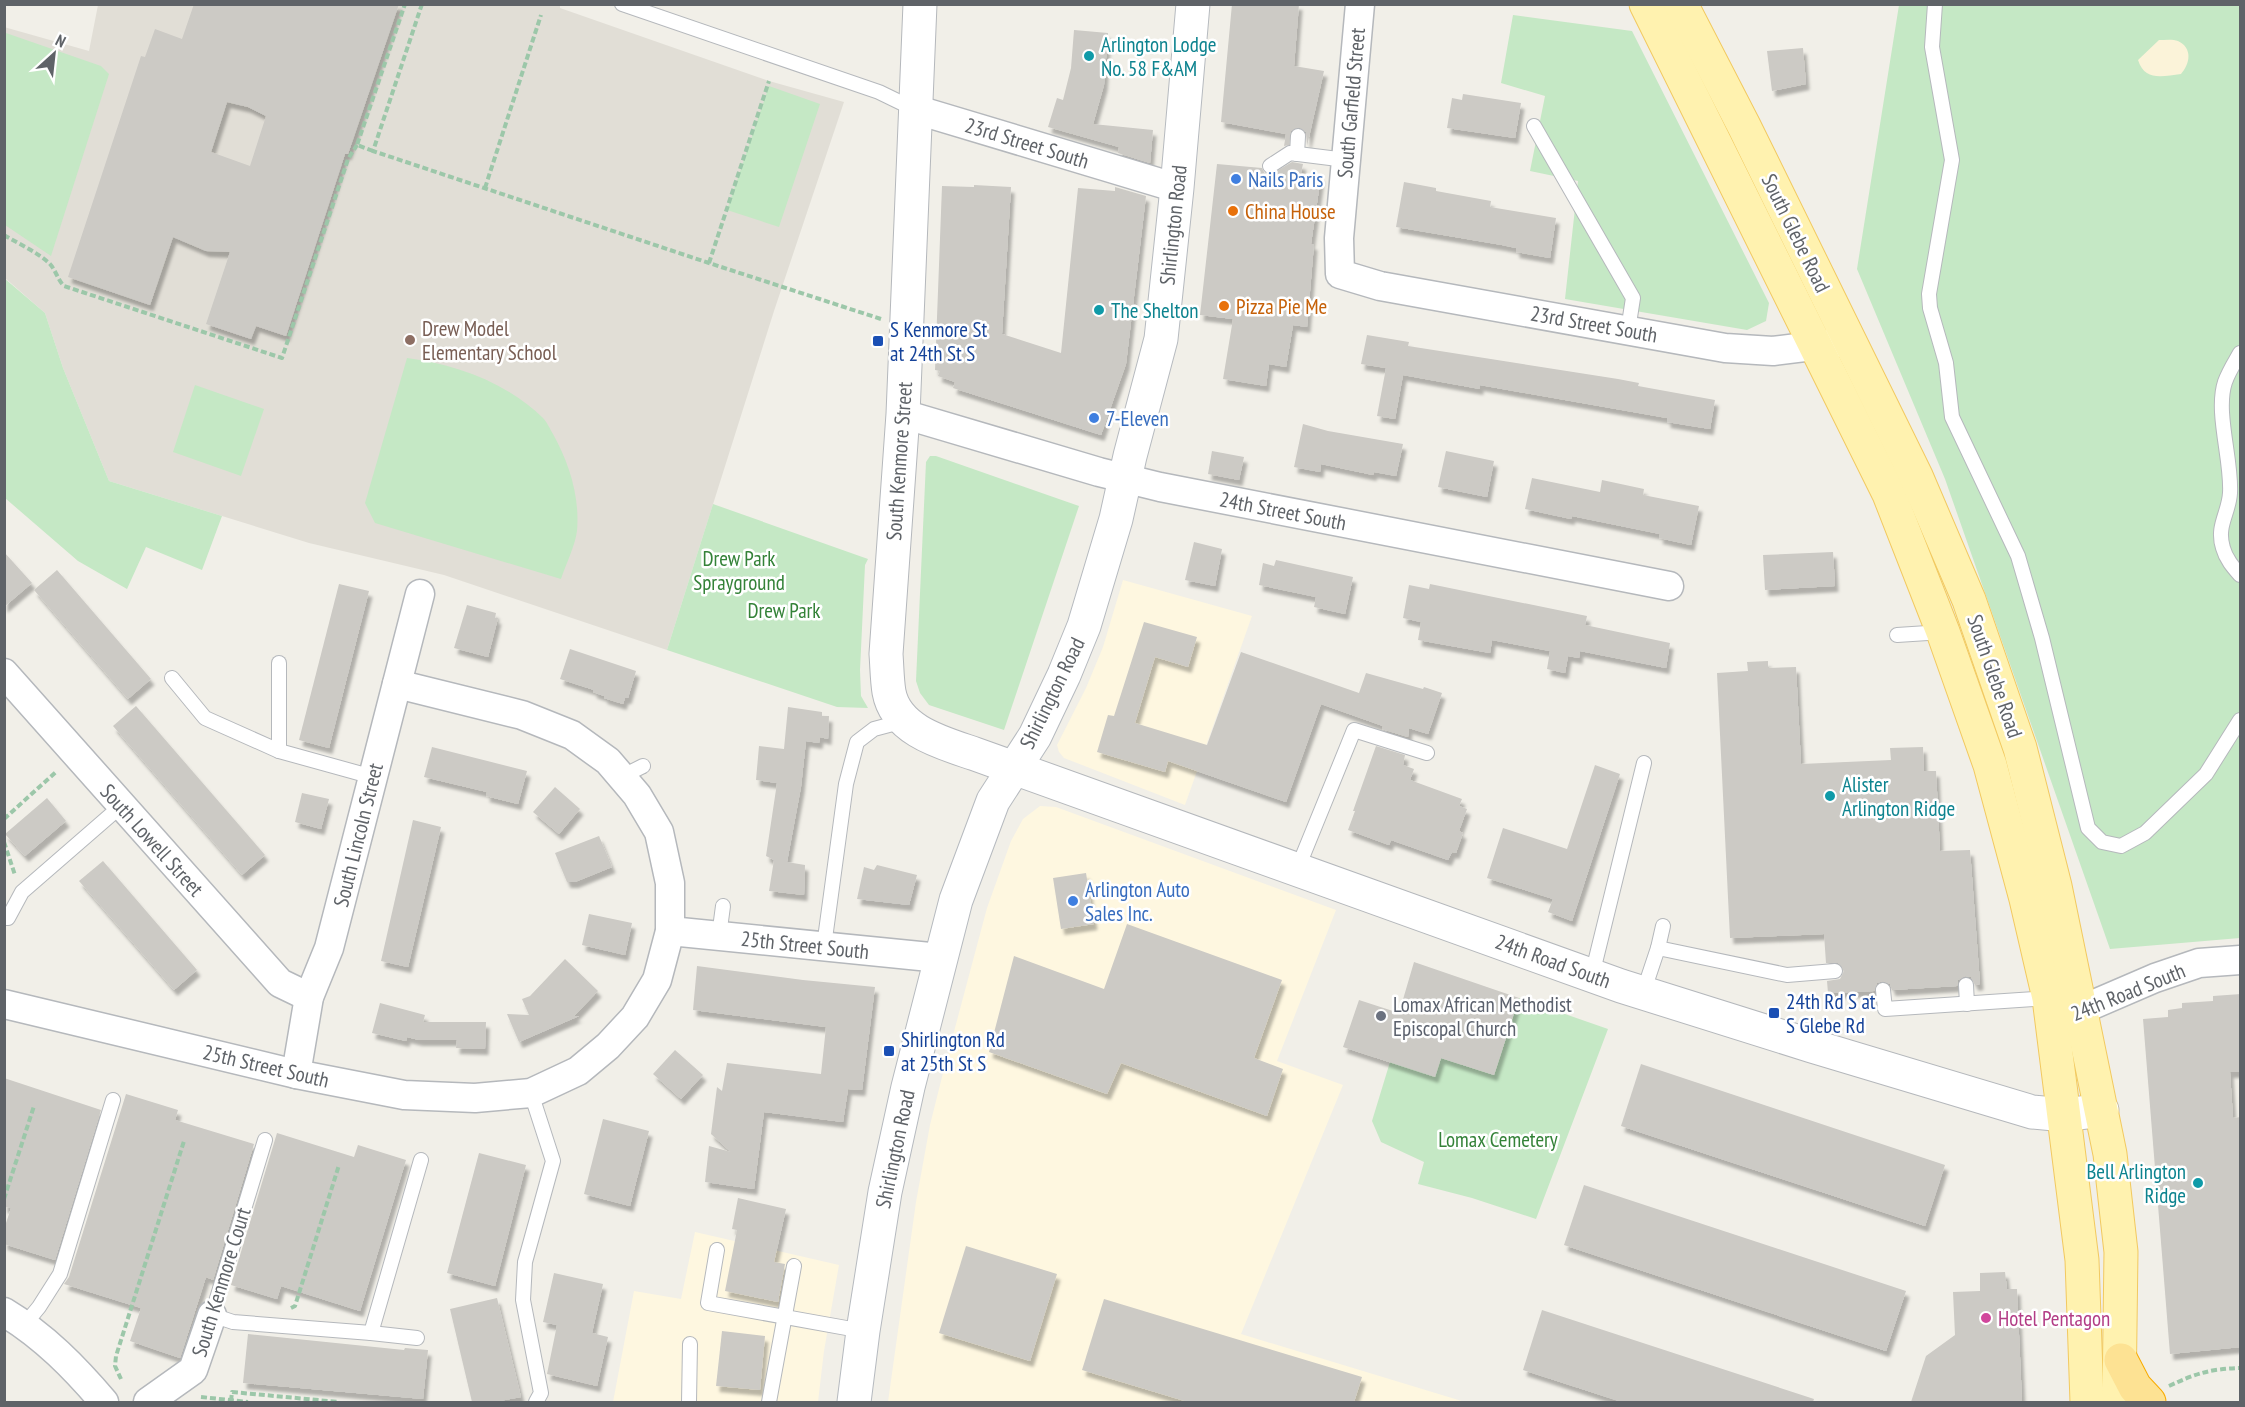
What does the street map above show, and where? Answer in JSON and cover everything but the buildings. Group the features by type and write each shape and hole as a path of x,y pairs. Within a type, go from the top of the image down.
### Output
{"highway":[{"path":"2121,1360 2135,1387 2157,1395"}],"main road":[{"name":"South Glebe Road","path":"1646,4 1889,494 1990,765 2026,899 2050,1010 2082,1260 2087,1402"},
{"name":"South Glebe Road","path":"1681,4 1916,476 1973,610 2020,748 2055,886 2110,1154 2121,1252 2119,1402"}],"street":[{"name":"South Kenmore Street","path":"920,4 903,414 886,654 889,693 904,721 933,739 1014,768"},
{"name":"Shirlington Road","path":"854,1402 885,1192 940,958 956,900 993,801 1035,736 1084,626 1116,519 1161,339 1177,188 1181,62 1193,4"},
{"name":"South Garfield Street","path":"1340,274 1339,238 1360,4"},
{"name":"23rd Street South","path":"914,109 1177,188"},
{"name":"23rd Street South","path":"1340,274 1380,286 1725,348 1773,351 1850,341"},
{"name":"24th Street South","path":"903,414 1125,479 1669,586"},
{"name":"South Lincoln Street","path":"296,1074 309,997 329,948 420,594"},
{"name":"South Lowell Street","path":"4,673 279,982 309,997"},
{"name":"25th Street South","path":"4,1004 296,1074 404,1095 475,1098 531,1093 578,1071 608,1046 635,1017 657,980 670,931 670,883 659,832 637,795 632,772 608,761 572,735 522,715 397,684"},
{"name":"24th Road South","path":"1014,768 1643,993 2023,1110 2065,1115 2102,1110"},
{"name":"25th Street South","path":"670,931 940,958"},
{"name":"24th Road South","path":"2050,1010 2081,1010 2155,978 2199,963 2241,960"},
{"name":"South Kenmore Court","path":"148,1402 193,1371 212,1315"},
{"path":"15,1318 74,1367 113,1394"}],"lane":[{"name":"23rd Street South","path":"622,4 879,92 914,109"},
{"path":"1935,4 1932,47 1952,160 1929,294 1930,308 1947,363 1952,417 2018,556 2042,638 2088,828 2102,842 2121,846 2145,833 2206,774 2241,720"},
{"path":"1534,126 1633,298 1628,330"},
{"path":"1297,154 1298,136"},
{"path":"1270,166 1290,153 1346,160"},
{"path":"2241,353 2224,384 2223,409 2230,497 2221,529 2222,547 2230,564 2241,574"},
{"path":"1897,635 1942,632"},
{"path":"279,663 279,751"},
{"path":"172,678 205,718 279,751 373,777"},
{"path":"824,946 846,784 857,742 874,729 904,721"},
{"path":"1298,870 1354,730 1427,753"},
{"path":"1592,975 1644,763"},
{"path":"4,918 8,918 22,892 121,806"},
{"path":"719,936 723,906"},
{"path":"1643,993 1664,926"},
{"path":"1658,948 1787,975 1835,971"},
{"path":"1966,985 1967,1004"},
{"path":"1883,990 1885,1009 1967,1004 2050,1010"},
{"path":"531,1093 553,1161 525,1262 523,1300 541,1393 536,1402"},
{"path":"15,1318 39,1307 60,1274 113,1100"},
{"name":"South Kenmore Court","path":"212,1315 265,1140"},
{"path":"371,1333 421,1160"},
{"path":"717,1250 708,1303 863,1331"},
{"path":"769,1402 794,1266"},
{"path":"212,1315 233,1322 417,1338"},
{"path":"689,1402 690,1344"}],"path":[{"path":"4,235 48,262 55,270 57,279 64,286 282,358 348,159 357,145 405,4"},
{"path":"373,151 422,4"},
{"path":"485,188 541,15"},
{"path":"709,263 769,81"},
{"path":"357,145 882,319"},
{"path":"4,819 57,770"},
{"path":"4,842 16,879"},
{"path":"4,1199 34,1106"},
{"path":"113,1394 116,1356 184,1141"},
{"path":"289,1309 295,1306 339,1165"},
{"path":"2157,1395 2197,1373 2241,1368"},
{"path":"231,1401 232,1392 339,1402"},
{"path":"201,1397 248,1402"}],"shaded area":[{"name":"Drew Model Elementary School","path":"98,5 560,5 560,8 769,81 844,102 774,311 667,650 444,575 309,543 109,481 63,368 45,313 5,278 4,27 89,51"},
{"path":"1123,580 1252,616 1185,805 1064,758 1057,745 1086,688 1103,647"},
{"path":"1040,806 1056,807 1336,910 1277,1061 1343,1085 1241,1334 1465,1402 888,1402 916,1202 930,1125 944,1069 987,908 1011,841 1023,819"},
{"path":"695,1232 839,1265 818,1402 613,1402 634,1291 681,1299"}],"green space":[{"path":"1899,5 2240,5 2240,938 2110,949 1945,479 1857,269"},
{"path":"1513,15 1632,31 1769,303 1766,321 1747,330 1565,299 1578,181 1530,171 1545,96 1501,83"},
{"path":"6,33 101,66 109,74 51,256 5,225"},
{"path":"769,86 820,104 779,227 727,210"},
{"path":"4,278 45,313 63,368 109,481 222,516 202,570 146,547 127,589 78,561 5,498"},
{"path":"407,358 444,365 480,377 514,395 546,421 568,468 577,505 576,537 561,579 375,523 365,503"},
{"path":"195,385 264,409 241,476 173,452"},
{"path":"930,456 936,456 1079,506 1004,730 929,705 920,693 916,681 926,462"},
{"name":"Drew Park","path":"713,504 868,559 865,565 860,670 861,696 868,708 837,707 667,650"},
{"name":"Lomax Cemetery","path":"1519,998 1608,1029 1536,1219 1472,1198 1418,1184 1424,1162 1381,1142 1372,1121 1390,1062 1435,1076 1441,1058 1494,1075"}],"sand":[{"path":"2159,40 2176,40 2186,48 2188,61 2181,74 2155,76 2145,72 2141,67 2138,60"}],"place":[{"name":"Arlington Lodge No. 58 F&AM","path":"1089,56"},
{"name":"Nails Paris","path":"1236,179"},
{"name":"China House","path":"1233,211"},
{"name":"Pizza Pie Me","path":"1224,306"},
{"name":"The Shelton","path":"1099,310"},
{"name":"Drew Model Elementary School","path":"410,340"},
{"name":"S Kenmore St at 24th St S","path":"878,341"},
{"name":"7-Eleven","path":"1094,418"},
{"name":"Alister Arlington Ridge","path":"1830,796"},
{"name":"Arlington Auto Sales Inc.","path":"1073,901"},
{"name":"24th Rd S at S Glebe Rd","path":"1774,1013"},
{"name":"Lomax African Methodist Episcopal Church","path":"1381,1016"},
{"name":"Shirlington Rd at 25th St S","path":"889,1051"},
{"name":"Bell Arlington Ridge","path":"2198,1183"},
{"name":"Hotel Pentagon","path":"1986,1318"}],"park label":[{"name":"Drew Park Sprayground","path":"739,570"}]}
